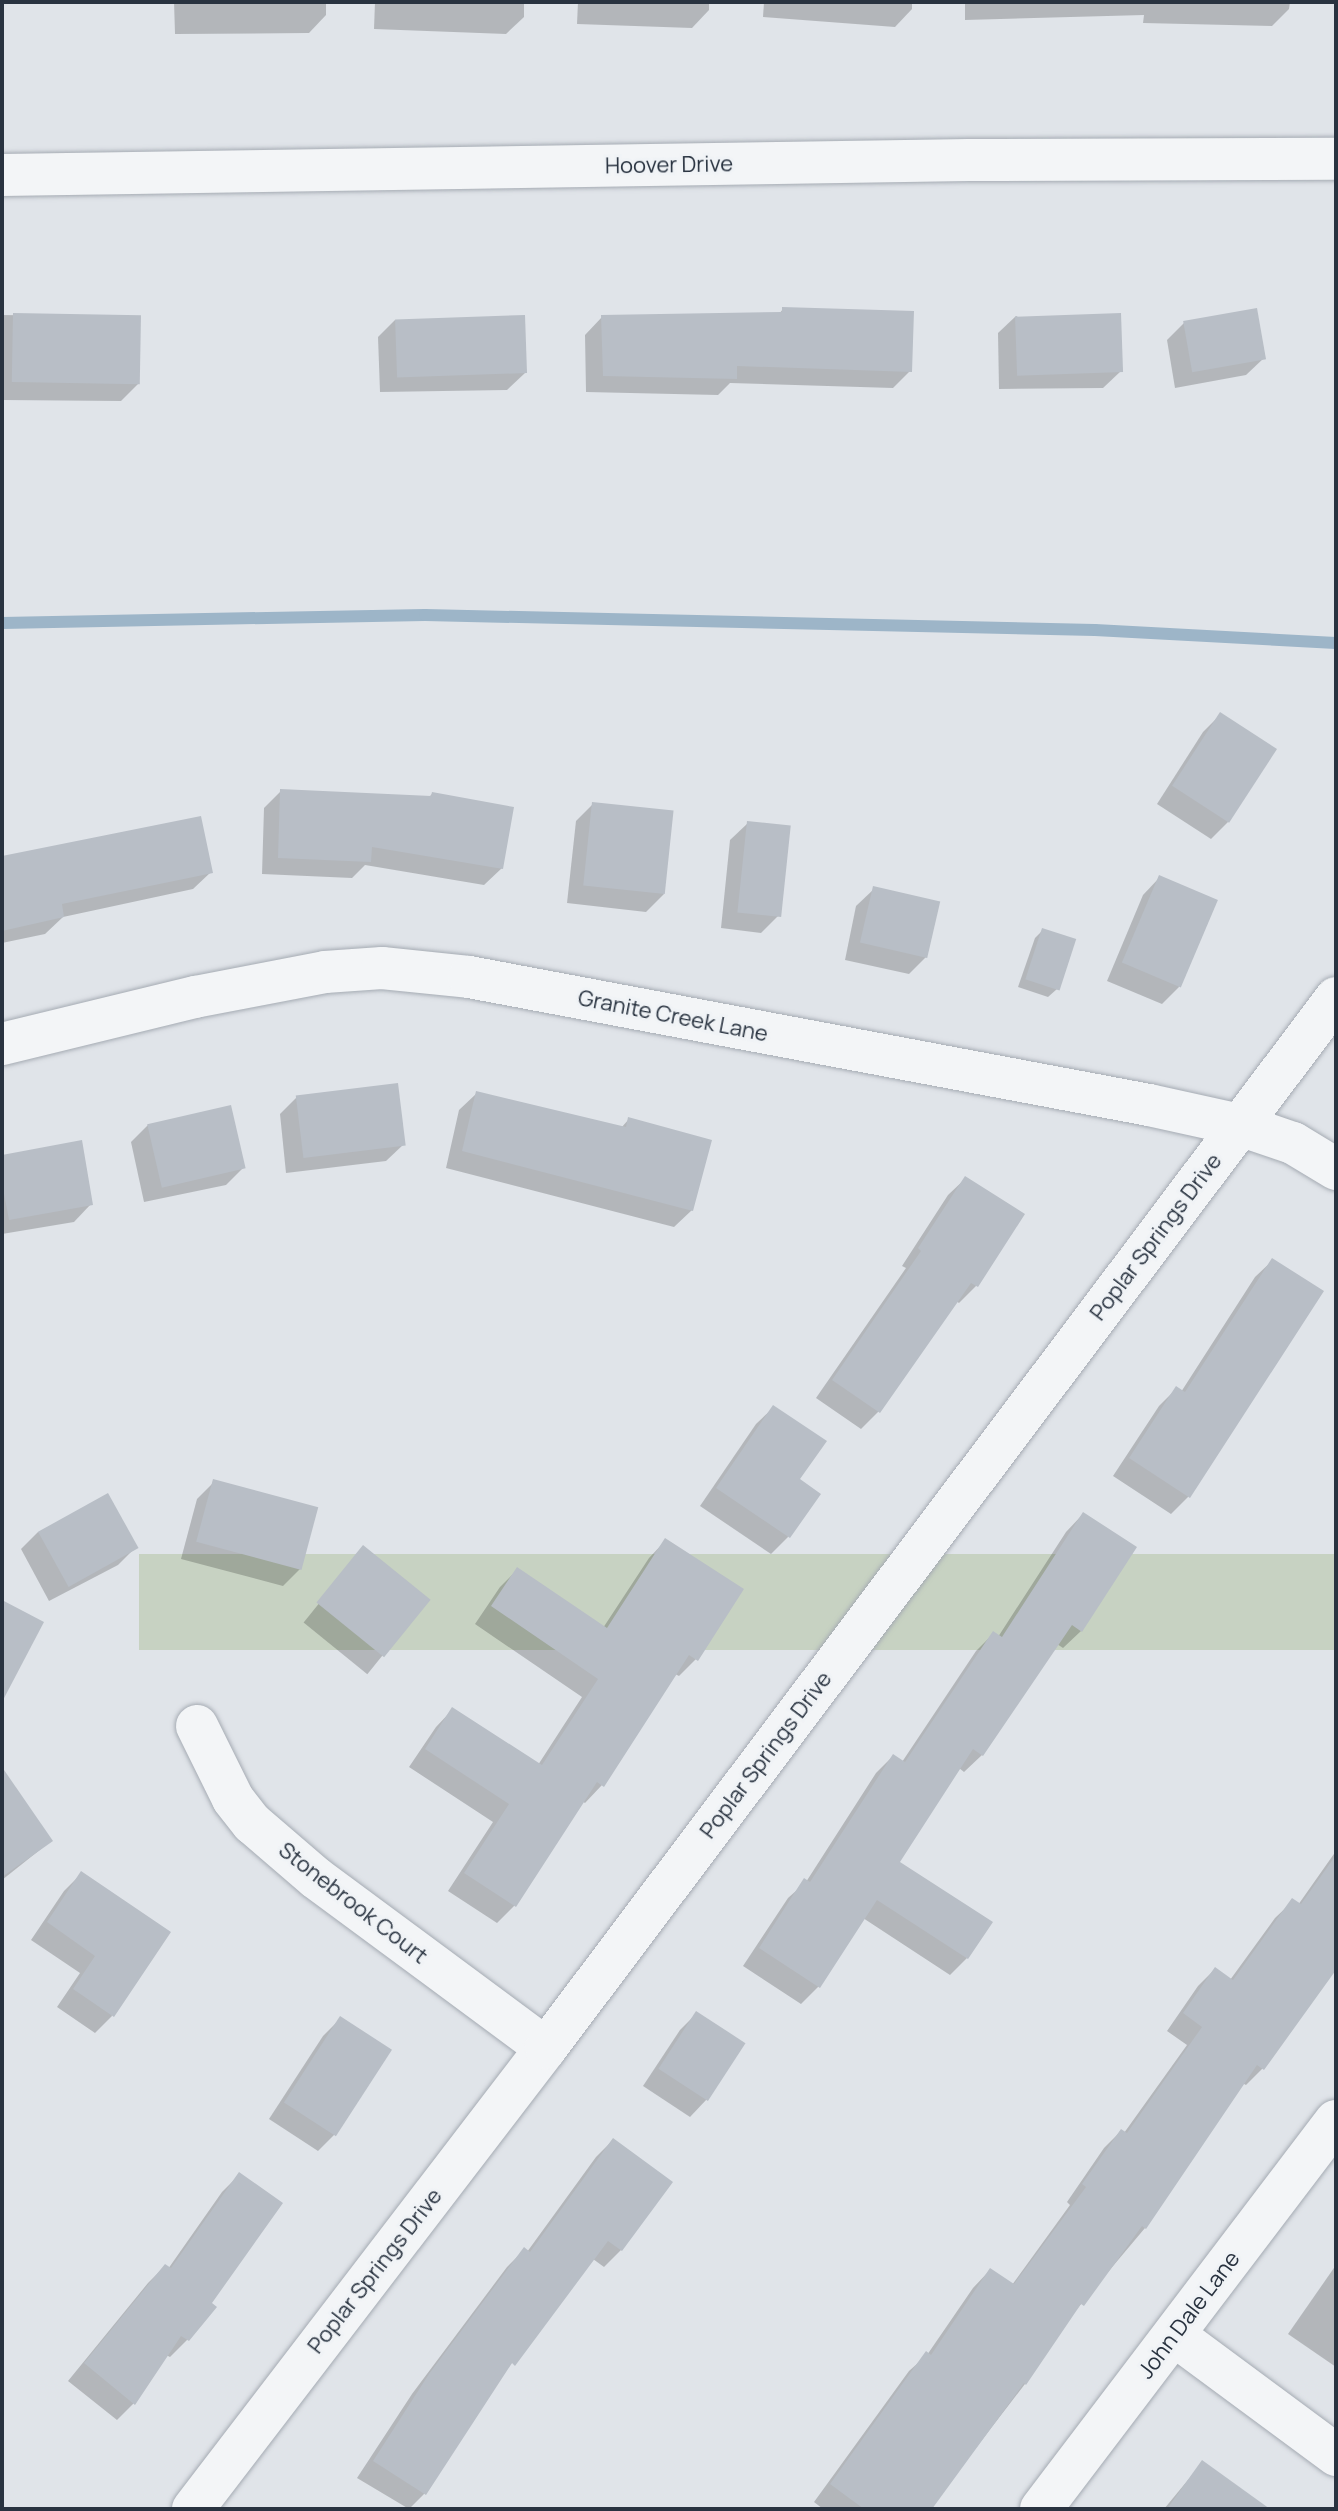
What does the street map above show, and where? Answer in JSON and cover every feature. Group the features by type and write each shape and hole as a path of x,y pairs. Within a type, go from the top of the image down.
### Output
{"street":[{"name":"Hoover Drive","path":"2,175 969,160 1336,159"},
{"name":"Granite Creek Lane","path":"2,1044 195,997 325,972 382,968 469,977 1240,1125 1293,1143 1336,1169"},
{"name":"Poplar Springs Drive","path":"193,2509 546,2048 1336,998"},
{"name":"Stonebrook Court","path":"197,1726 233,1799 252,1823 316,1878 546,2048"},
{"name":"John Dale Lane","path":"1041,2509 1336,2121"},
{"path":"1174,2335 1336,2455"}],"green space":[{"path":"139,1554 1336,1554 1336,1650 139,1650"}],"building":[{"path":"782,307 914,311 912,372 737,366 737,379 603,376 601,315 782,312"},
{"path":"1257,308 1266,359 1192,372 1183,321"},
{"path":"13,313 141,315 140,384 12,382"},
{"path":"1121,313 1123,372 1017,376 1015,317"},
{"path":"525,315 527,373 397,378 395,320"},
{"path":"1220,712 1277,749 1229,823 1172,786"},
{"path":"280,789 431,796 432,792 514,807 503,869 372,847 371,862 278,858"},
{"path":"592,802 674,811 665,894 583,886"},
{"path":"201,816 213,873 62,904 64,917 2,931 2,856"},
{"path":"747,821 791,826 781,917 737,912"},
{"path":"1159,875 1218,900 1181,987 1122,962"},
{"path":"873,886 940,902 927,958 860,943"},
{"path":"1042,928 1076,939 1060,990 1025,979"},
{"path":"398,1083 406,1146 303,1158 296,1096"},
{"path":"476,1091 626,1127 628,1117 712,1140 693,1211 462,1151"},
{"path":"231,1105 246,1168 162,1188 147,1124"},
{"path":"82,1140 93,1205 9,1220 2,1183 2,1155"},
{"path":"965,1176 1025,1214 978,1287 971,1283 880,1413 832,1380 921,1251 918,1248"},
{"path":"1272,1258 1324,1291 1190,1498 1129,1458 1176,1386 1185,1392"},
{"path":"773,1405 827,1441 800,1479 821,1494 790,1538 716,1488"},
{"path":"213,1479 318,1507 301,1570 196,1542"},
{"path":"108,1493 139,1548 69,1587 38,1532"},
{"path":"1083,1512 1137,1547 1082,1632 1072,1625 983,1756 973,1749 900,1862 993,1922 968,1959 877,1900 820,1988 759,1948 804,1878 810,1882 893,1754 905,1762 993,1631 1002,1637"},
{"path":"665,1538 744,1589 698,1661 689,1655 604,1787 597,1782 516,1907 464,1873 509,1804 425,1749 452,1707 542,1765 598,1679 491,1606 517,1567 607,1628"},
{"path":"363,1545 431,1600 384,1657 316,1603"},
{"path":"2,1600 44,1622 2,1702"},
{"path":"2,1767 53,1841 2,1877"},
{"path":"1336,1855 1336,1970 1264,2070 1257,2065 1146,2229 1142,2226 1084,2306 1081,2304 1026,2385 1024,2383 932,2509 864,2509 830,2484 926,2351 931,2355 990,2268 1014,2284 1086,2187 1082,2184 1121,2129 1127,2133 1202,2027 1183,2013 1215,1967 1233,1980 1292,1898 1301,1904"},
{"path":"81,1871 171,1932 114,2017 73,1989 95,1956 47,1922"},
{"path":"696,2011 745,2043 708,2101 658,2069"},
{"path":"340,2016 392,2050 336,2136 284,2102"},
{"path":"613,2138 673,2182 622,2251 608,2241 515,2366 512,2363 426,2495 373,2461 429,2374 524,2247 530,2252"},
{"path":"239,2172 283,2203 212,2303 217,2307 189,2341 181,2336 135,2405 84,2363 165,2264 171,2268"},
{"path":"1202,2460 1270,2509 1167,2509"}],"waterway":[{"path":"2,623 425,615 1095,630 1336,643"}]}
